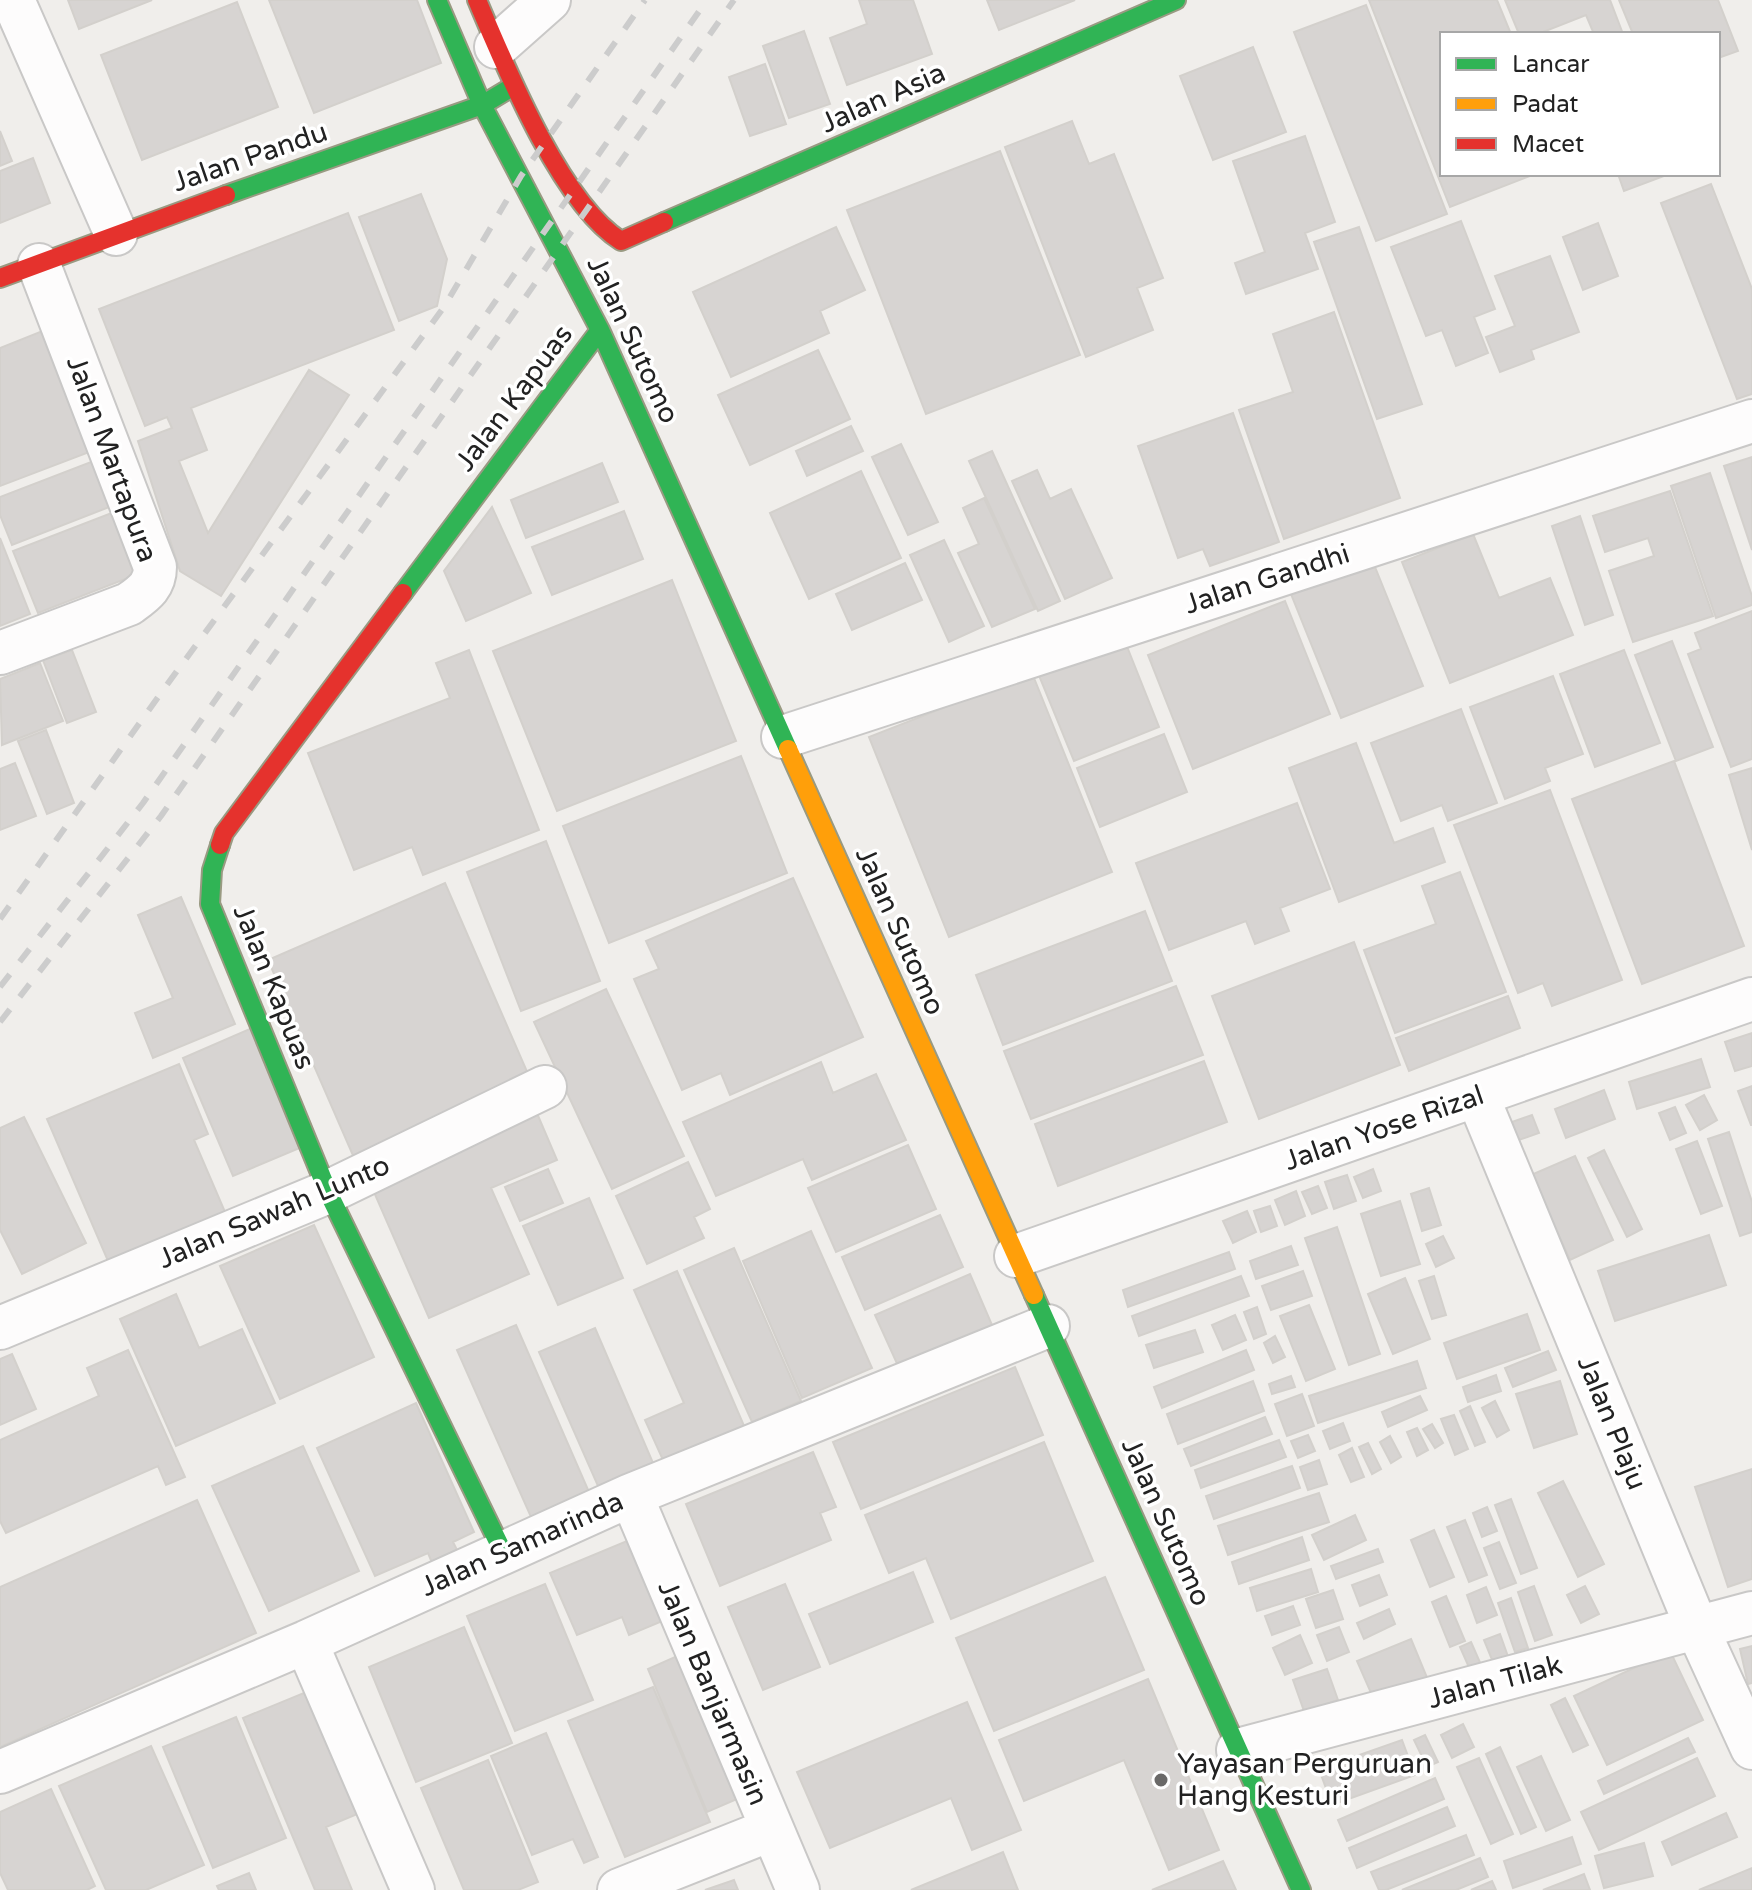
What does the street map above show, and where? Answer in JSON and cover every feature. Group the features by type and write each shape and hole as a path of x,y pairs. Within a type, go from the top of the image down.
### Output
{"main road":[{"name":"Jalan Sutomo","path":"437,0 482,105 600,330 1301,1890"},
{"name":"Jalan Sutomo","path":"477,0 496,47 544,142 580,204 611,239"},
{"name":"Jalan Asia","path":"611,239 621,241 645,232 1176,0"},
{"name":"Jalan Pandu","path":"0,278 482,105 516,85"},
{"name":"Jalan Kapuas","path":"503,1552 328,1192 210,904 212,870 224,833 600,330"}],"street":[{"path":"13,0 116,234"},
{"path":"496,47 549,0"},
{"name":"Jalan Martapura","path":"0,653 129,604 155,579 155,567 39,265"},
{"name":"Jalan Gandhi","path":"783,737 1752,421"},
{"name":"Jalan Yose Rizal","path":"1016,1256 1752,999"},
{"name":"Jalan Sawah Lunto","path":"0,1328 328,1192 545,1087"},
{"name":"Jalan Plaju","path":"1477,1095 1697,1628 1752,1748"},
{"name":"Jalan Samarinda","path":"0,1772 306,1642 631,1495 1048,1326"},
{"name":"Jalan Banjarmasin","path":"631,1495 770,1830 798,1890"},
{"name":"Jalan Tilak","path":"1238,1750 1752,1613"},
{"path":"306,1642 413,1890"},
{"path":"619,1890 770,1830"}],"building":[{"path":"68,0 152,0 79,29"},
{"path":"269,0 417,0 441,63 314,113"},
{"path":"859,0 913,0 932,54 847,85 830,38 867,24"},
{"path":"987,0 1075,0 999,30"},
{"path":"1369,0 1497,0 1510,32 1440,32 1440,176 1530,176 1450,207"},
{"path":"1505,0 1610,0 1622,32 1593,32 1586,15 1543,32 1518,32"},
{"path":"1619,0 1718,0 1738,51 1720,57 1720,32 1632,32"},
{"path":"237,2 278,107 142,160 101,55"},
{"path":"1366,5 1447,214 1376,241 1294,32"},
{"path":"804,31 830,104 789,118 763,46"},
{"path":"1253,47 1286,132 1213,160 1180,76"},
{"path":"765,64 786,124 750,136 729,77"},
{"path":"1072,121 1089,164 1114,154 1163,278 1137,288 1153,330 1086,357 1005,147"},
{"path":"0,131 12,161 0,166"},
{"path":"1305,136 1335,222 1305,233 1318,269 1246,294 1235,263 1265,252 1233,161"},
{"path":"1000,151 1080,355 926,414 847,210"},
{"path":"33,158 50,203 0,223 0,171"},
{"path":"1619,176 1664,176 1624,191"},
{"path":"1711,184 1752,289 1752,394 1737,399 1661,203"},
{"path":"421,194 447,259 437,306 399,321 359,217"},
{"path":"348,213 394,330 191,408 207,450 179,461 208,533 309,370 349,395 221,596 180,571 138,441 172,428 167,417 145,426 99,309"},
{"path":"1461,221 1495,309 1474,317 1488,353 1456,366 1442,330 1426,336 1391,247"},
{"path":"1598,223 1618,276 1583,290 1563,237"},
{"path":"836,227 865,290 820,311 829,333 731,377 693,292"},
{"path":"1359,227 1422,404 1377,419 1314,242"},
{"path":"1550,256 1579,332 1531,350 1534,359 1500,372 1486,337 1515,326 1495,276"},
{"path":"1334,312 1400,498 1284,539 1239,410 1293,392 1273,334"},
{"path":"45,330 92,451 0,486 0,348"},
{"path":"818,350 850,419 750,465 718,395"},
{"path":"1233,413 1279,542 1210,566 1203,549 1178,558 1138,446"},
{"path":"851,426 863,451 807,476 796,451"},
{"path":"901,444 938,522 908,535 872,457"},
{"path":"992,451 1060,601 1038,611 969,461"},
{"path":"104,457 122,502 12,545 0,515 0,497"},
{"path":"1752,457 1752,550 1724,466"},
{"path":"602,463 618,502 526,538 511,500"},
{"path":"1037,470 1050,499 1071,489 1112,578 1065,599 1012,481"},
{"path":"861,471 901,558 809,599 770,513"},
{"path":"1710,473 1752,596 1752,605 1716,618 1671,486"},
{"path":"1670,491 1713,616 1633,642 1609,571 1654,556 1648,538 1605,552 1593,516"},
{"path":"984,498 1035,609 992,627 958,553 979,544 963,508"},
{"path":"492,507 531,593 466,621 444,571"},
{"path":"122,509 146,571 38,613 13,551"},
{"path":"624,511 643,559 552,595 532,547"},
{"path":"1580,516 1613,615 1585,625 1552,526"},
{"path":"1473,534 1499,598 1550,578 1573,635 1450,683 1402,562"},
{"path":"0,538 30,614 0,626"},
{"path":"944,540 984,626 949,642 910,555"},
{"path":"1373,562 1423,686 1341,718 1291,594"},
{"path":"905,563 922,600 852,630 836,594"},
{"path":"672,580 736,741 557,811 493,651"},
{"path":"1285,601 1330,714 1193,769 1148,655"},
{"path":"1752,611 1752,759 1731,767 1688,654 1701,649 1695,633"},
{"path":"1124,639 1159,727 1074,761 1038,673"},
{"path":"1672,641 1713,747 1676,761 1635,655"},
{"path":"72,650 96,712 67,723 43,660"},
{"path":"469,650 539,830 423,875 412,847 354,870 308,753 450,698 436,663"},
{"path":"1624,650 1660,743 1595,767 1560,674"},
{"path":"40,663 63,721 2,745 0,679"},
{"path":"1032,673 1112,872 949,937 869,737"},
{"path":"1553,676 1583,754 1545,768 1550,781 1505,799 1470,707"},
{"path":"1461,709 1497,803 1448,821 1442,805 1401,821 1371,743"},
{"path":"46,730 74,803 47,814 18,741"},
{"path":"1164,734 1187,792 1100,827 1077,768"},
{"path":"1356,743 1394,843 1433,828 1445,862 1339,902 1289,768"},
{"path":"741,756 787,873 609,943 563,826"},
{"path":"1674,761 1744,946 1642,984 1572,799"},
{"path":"15,763 36,816 0,830 0,769"},
{"path":"1752,768 1752,850 1729,775"},
{"path":"1550,790 1622,980 1552,1006 1543,983 1518,993 1454,825"},
{"path":"1297,803 1330,889 1280,908 1289,931 1255,944 1246,921 1169,950 1136,863"},
{"path":"546,841 600,981 521,1011 467,872"},
{"path":"1460,872 1506,992 1395,1033 1364,950 1436,924 1422,886"},
{"path":"793,878 863,1037 730,1095 721,1073 682,1090 634,979 659,969 646,941"},
{"path":"445,883 535,1090 358,1167 268,960"},
{"path":"181,897 235,1024 153,1058 135,1013 173,998 138,915"},
{"path":"1145,911 1172,981 1003,1045 976,975"},
{"path":"1354,942 1400,1065 1259,1119 1212,996"},
{"path":"1176,986 1203,1055 1031,1119 1004,1051"},
{"path":"606,989 684,1156 612,1189 534,1022"},
{"path":"1508,996 1520,1028 1409,1071 1396,1038"},
{"path":"252,1028 302,1147 233,1176 183,1058"},
{"path":"1752,1033 1752,1066 1735,1071 1725,1042"},
{"path":"1701,1059 1710,1087 1637,1109 1629,1082"},
{"path":"1204,1061 1227,1122 1058,1186 1035,1124"},
{"path":"821,1062 833,1093 876,1074 906,1140 812,1180 803,1159 716,1196 683,1122"},
{"path":"179,1064 208,1134 194,1140 225,1212 108,1261 47,1119"},
{"path":"1752,1086 1752,1125 1751,1125 1738,1091"},
{"path":"1604,1090 1615,1119 1566,1138 1555,1109"},
{"path":"1704,1095 1717,1120 1700,1130 1686,1105"},
{"path":"1675,1107 1686,1133 1670,1140 1659,1113"},
{"path":"536,1111 557,1160 491,1188 529,1274 429,1318 370,1183"},
{"path":"1532,1115 1539,1133 1513,1142 1506,1124"},
{"path":"24,1117 86,1243 22,1274 0,1230 0,1128"},
{"path":"1729,1132 1752,1202 1752,1232 1740,1236 1708,1139"},
{"path":"1697,1141 1722,1206 1701,1214 1676,1149"},
{"path":"908,1145 936,1209 836,1252 808,1188"},
{"path":"1604,1150 1642,1229 1627,1237 1588,1158"},
{"path":"1575,1156 1613,1240 1570,1260 1531,1175"},
{"path":"688,1162 710,1209 694,1217 704,1238 647,1264 616,1196"},
{"path":"548,1169 563,1203 520,1221 505,1187"},
{"path":"1373,1169 1381,1191 1363,1198 1354,1177"},
{"path":"1347,1175 1356,1201 1334,1209 1325,1182"},
{"path":"1318,1186 1327,1208 1312,1214 1302,1192"},
{"path":"1429,1188 1441,1225 1422,1231 1411,1194"},
{"path":"1296,1191 1305,1216 1285,1225 1275,1200"},
{"path":"589,1198 623,1278 558,1305 523,1226"},
{"path":"1400,1201 1420,1264 1381,1276 1361,1214"},
{"path":"1270,1206 1277,1226 1261,1232 1254,1211"},
{"path":"1247,1211 1256,1232 1233,1243 1223,1221"},
{"path":"940,1215 963,1267 865,1310 842,1257"},
{"path":"314,1225 374,1357 280,1399 220,1266"},
{"path":"1337,1227 1380,1354 1349,1365 1305,1238"},
{"path":"811,1231 872,1368 802,1398 743,1261"},
{"path":"1709,1235 1726,1285 1615,1321 1598,1271"},
{"path":"1443,1236 1454,1258 1436,1267 1426,1244"},
{"path":"1291,1246 1298,1265 1256,1279 1250,1261"},
{"path":"734,1248 801,1401 752,1422 684,1270"},
{"path":"1229,1252 1235,1269 1128,1307 1123,1290"},
{"path":"677,1271 748,1435 667,1469 645,1420 684,1403 634,1290"},
{"path":"1303,1271 1312,1296 1271,1310 1262,1286"},
{"path":"970,1274 998,1339 904,1379 875,1315"},
{"path":"1241,1276 1249,1296 1139,1336 1132,1316"},
{"path":"1434,1276 1446,1315 1432,1319 1419,1281"},
{"path":"1405,1278 1430,1339 1393,1354 1368,1294"},
{"path":"176,1294 199,1348 242,1329 275,1403 176,1446 120,1319"},
{"path":"1309,1305 1335,1369 1306,1381 1280,1316"},
{"path":"1257,1307 1266,1334 1254,1339 1244,1312"},
{"path":"1527,1314 1540,1350 1457,1379 1444,1343"},
{"path":"1235,1315 1246,1340 1223,1350 1212,1325"},
{"path":"516,1325 589,1492 531,1517 457,1350"},
{"path":"595,1328 653,1463 598,1486 539,1352"},
{"path":"1195,1330 1203,1352 1154,1368 1146,1345"},
{"path":"1275,1336 1285,1357 1273,1363 1264,1343"},
{"path":"128,1350 185,1477 166,1485 158,1466 6,1533 0,1521 0,1440 99,1396 87,1368"},
{"path":"1246,1350 1254,1370 1162,1408 1154,1387"},
{"path":"1548,1351 1556,1370 1513,1387 1505,1368"},
{"path":"12,1354 36,1409 0,1425 0,1359"},
{"path":"1417,1361 1426,1388 1318,1423 1309,1396"},
{"path":"1015,1367 1043,1435 861,1509 833,1442"},
{"path":"1496,1375 1501,1391 1468,1402 1463,1387"},
{"path":"1291,1376 1295,1387 1272,1394 1269,1384"},
{"path":"1253,1381 1264,1411 1178,1444 1167,1414"},
{"path":"1560,1381 1577,1434 1534,1448 1516,1394"},
{"path":"1302,1394 1314,1426 1287,1436 1275,1404"},
{"path":"1420,1396 1427,1410 1388,1427 1382,1412"},
{"path":"1495,1401 1509,1430 1497,1437 1482,1408"},
{"path":"416,1403 474,1532 453,1542 461,1558 435,1570 428,1553 375,1576 317,1448"},
{"path":"1470,1406 1485,1442 1475,1446 1460,1411"},
{"path":"1454,1415 1468,1449 1455,1455 1441,1419"},
{"path":"1265,1417 1272,1434 1191,1466 1184,1449"},
{"path":"1343,1423 1350,1441 1330,1449 1323,1431"},
{"path":"1432,1424 1443,1443 1435,1448 1423,1429"},
{"path":"1417,1428 1428,1450 1417,1456 1407,1432"},
{"path":"1308,1435 1315,1451 1298,1458 1291,1441"},
{"path":"1390,1436 1401,1457 1391,1463 1380,1442"},
{"path":"1279,1440 1286,1457 1201,1488 1195,1470"},
{"path":"1044,1442 1093,1561 951,1619 926,1558 889,1573 865,1515"},
{"path":"1368,1443 1381,1469 1372,1474 1359,1447"},
{"path":"303,1446 359,1571 269,1611 212,1486"},
{"path":"1352,1448 1364,1477 1351,1482 1339,1455"},
{"path":"813,1452 836,1507 820,1513 831,1540 720,1586 686,1504"},
{"path":"1319,1460 1327,1484 1308,1490 1300,1467"},
{"path":"1292,1466 1300,1488 1214,1519 1206,1496"},
{"path":"1752,1469 1752,1579 1728,1587 1695,1487"},
{"path":"1563,1481 1604,1564 1578,1577 1538,1493"},
{"path":"1319,1493 1329,1522 1228,1555 1218,1526"},
{"path":"1511,1499 1537,1568 1521,1574 1495,1505"},
{"path":"197,1500 256,1633 0,1747 0,1587"},
{"path":"1487,1507 1497,1531 1482,1537 1473,1513"},
{"path":"1355,1515 1366,1540 1324,1560 1312,1535"},
{"path":"1465,1520 1487,1575 1469,1582 1447,1527"},
{"path":"1434,1530 1454,1577 1430,1587 1411,1540"},
{"path":"639,1536 672,1617 629,1635 622,1617 577,1635 550,1573"},
{"path":"1302,1537 1309,1560 1239,1584 1232,1562"},
{"path":"1499,1542 1516,1583 1500,1589 1484,1548"},
{"path":"1378,1549 1383,1562 1336,1579 1331,1566"},
{"path":"1311,1569 1318,1592 1257,1611 1250,1588"},
{"path":"913,1572 933,1622 830,1664 809,1614"},
{"path":"1379,1575 1387,1595 1360,1606 1352,1585"},
{"path":"1105,1577 1144,1670 994,1731 956,1638"},
{"path":"545,1584 593,1700 515,1731 467,1616"},
{"path":"785,1584 820,1667 763,1690 728,1607"},
{"path":"1534,1586 1552,1635 1535,1641 1518,1592"},
{"path":"1585,1586 1599,1614 1581,1623 1567,1595"},
{"path":"1486,1587 1497,1615 1477,1623 1467,1595"},
{"path":"1333,1590 1343,1619 1316,1628 1306,1599"},
{"path":"1446,1596 1465,1641 1450,1647 1432,1602"},
{"path":"1511,1598 1528,1648 1515,1652 1498,1603"},
{"path":"1293,1606 1300,1625 1272,1635 1265,1616"},
{"path":"1389,1609 1395,1624 1364,1639 1357,1623"},
{"path":"464,1627 512,1743 416,1782 369,1667"},
{"path":"1339,1627 1349,1652 1327,1661 1317,1635"},
{"path":"1500,1634 1510,1662 1495,1667 1484,1640"},
{"path":"1300,1635 1312,1663 1285,1675 1273,1648"},
{"path":"1411,1639 1428,1680 1375,1702 1357,1661"},
{"path":"1471,1642 1482,1667 1471,1672 1460,1647"},
{"path":"1752,1646 1752,1683 1748,1684 1740,1649"},
{"path":"1670,1651 1703,1720 1607,1765 1574,1696"},
{"path":"684,1653 744,1796 707,1812 648,1669"},
{"path":"1327,1669 1338,1700 1304,1711 1293,1680"},
{"name":"Yayasan Perguruan Hang Kesturi","path":"1148,1679 1219,1850 1169,1870 1124,1760 1024,1801 999,1740"},
{"path":"653,1687 710,1822 625,1857 568,1721"},
{"path":"316,1688 367,1810 326,1827 352,1890 315,1890 243,1718"},
{"path":"1565,1698 1588,1745 1573,1752 1551,1705"},
{"path":"967,1702 1021,1830 972,1850 951,1798 830,1848 797,1772"},
{"path":"236,1717 286,1838 213,1868 163,1747"},
{"path":"1463,1724 1474,1747 1452,1758 1441,1735"},
{"path":"546,1733 598,1857 584,1863 573,1839 532,1855 491,1756"},
{"path":"1425,1735 1438,1762 1427,1767 1414,1740"},
{"path":"1688,1738 1695,1752 1604,1794 1598,1781"},
{"path":"1402,1740 1415,1775 1332,1805 1319,1769"},
{"path":"151,1746 204,1865 146,1890 106,1890 59,1786"},
{"path":"1500,1747 1536,1827 1521,1834 1486,1754"},
{"path":"1541,1756 1570,1820 1546,1831 1517,1767"},
{"path":"1479,1758 1513,1834 1491,1844 1457,1767"},
{"path":"1697,1758 1715,1796 1599,1850 1581,1812"},
{"path":"488,1760 538,1882 518,1890 464,1890 421,1788"},
{"path":"1435,1778 1444,1799 1347,1841 1338,1820"},
{"path":"51,1789 95,1886 87,1890 8,1890 0,1873 0,1812"},
{"path":"1447,1807 1455,1826 1357,1868 1349,1848"},
{"path":"1726,1813 1737,1837 1672,1865 1662,1842"},
{"path":"1466,1835 1474,1855 1386,1890 1379,1890 1371,1872"},
{"path":"1572,1837 1581,1864 1513,1888 1504,1861"},
{"path":"1644,1843 1653,1876 1604,1888 1595,1856"},
{"path":"1003,1852 1018,1890 911,1890"},
{"path":"1480,1858 1488,1877 1456,1890 1402,1890"},
{"path":"1223,1861 1236,1890 1152,1890"},
{"path":"1752,1868 1752,1890 1699,1890"},
{"path":"249,1873 256,1890 219,1890 217,1886"},
{"path":"1584,1874 1590,1890 1543,1890"},
{"path":"734,1880 738,1890 705,1890"},
{"path":"1492,1881 1496,1890 1471,1890"}],"railway":[{"path":"0,919 166,686 444,307 521,176 645,0"},
{"path":"0,987 143,803 707,0"},
{"path":"0,1022 161,816 734,0"}],"traffic: fast":[{"path":"437,0 482,105 600,330 788,749"},
{"path":"664,222 1176,0"},
{"path":"226,195 482,105 507,90"},
{"path":"403,593 600,330"},
{"path":"220,845 212,870 210,904 328,1192 503,1552"},
{"path":"1034,1295 1301,1890"}],"traffic: slow":[{"path":"788,749 1034,1295"}],"traffic: jam":[{"path":"477,0 519,96 556,166 577,197 599,223 621,241 664,222"},
{"path":"0,278 226,195"},
{"path":"220,845 224,833 403,593"}],"place":[{"name":"Yayasan Perguruan Hang Kesturi","path":"1161,1780"}]}
